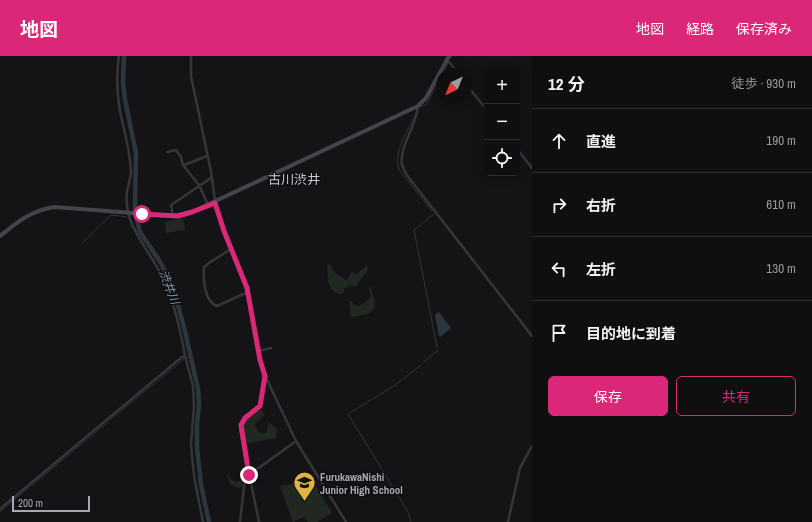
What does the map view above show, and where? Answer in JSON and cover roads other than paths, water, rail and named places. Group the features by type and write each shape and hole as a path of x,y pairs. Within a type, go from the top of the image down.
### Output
{"street":[{"path":"118,56 118,96 130,156 131,174 127,192 128,213 133,226 158,269 169,292 176,314 193,386 194,406 191,445 194,476 203,522"},
{"path":"191,56 191,76 215,203 221,224 248,292 265,376 296,442 346,522"},
{"path":"0,236 25,217 44,209 66,208 173,216 192,212 215,203 418,106 426,98 447,58"},
{"path":"447,58 454,68"},
{"path":"472,91 484,106"},
{"path":"418,106 416,117 403,156 402,165 406,174 532,336"},
{"path":"167,152 176,150 181,156 183,165 199,186 208,205"},
{"path":"520,153 532,168"},
{"path":"183,165 207,156"},
{"path":"173,216 171,204 211,177"},
{"path":"231,249 204,267 207,294 211,303 217,306 248,292"},
{"path":"259,351 271,348"},
{"path":"0,510 185,356"},
{"path":"258,522 241,425 245,418 260,406 265,376"},
{"path":"240,522 244,486 249,475 296,442"},
{"path":"508,522 520,468 532,446"}],"waterway":[{"name":"渋井川","path":"124,56 123,82 125,100 136,153 135,207 137,220 140,232 166,273 175,295 184,327 198,389 199,405 197,448 201,485 209,522"},
{"path":"446,68 448,63"},
{"path":"422,106 426,105 436,86"},
{"path":"416,112 402,141 398,156 398,163 400,171 432,211"},
{"name":"渋井川","path":"133,211 135,207"},
{"path":"434,214 414,230 437,347"},
{"path":"82,243 111,215 127,217"},
{"path":"424,362 438,350"},
{"path":"110,420 184,359"},
{"path":"411,522 408,512 348,414 394,386 421,365"},
{"path":"31,486 108,422"},
{"path":"0,512 28,488"}],"place":[{"name":"FurukawaNishi Junior High School","path":"305,502"}],"district":[{"name":"古川渋井","path":"294,179"}]}
